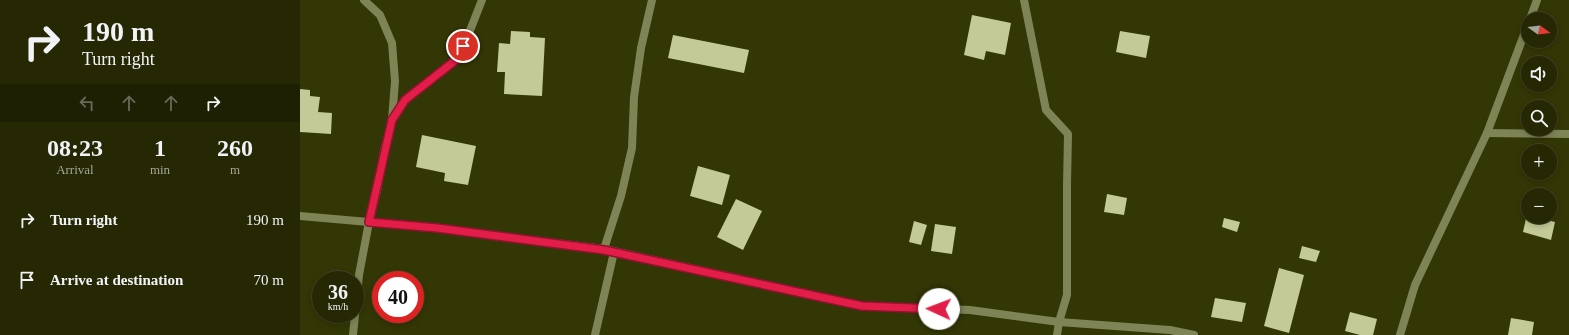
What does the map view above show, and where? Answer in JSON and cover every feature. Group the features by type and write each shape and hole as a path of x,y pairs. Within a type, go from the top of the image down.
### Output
{"street":[{"path":"353,335 359,275 369,222 392,120 395,81 392,43 380,16 364,0"},
{"path":"392,120 405,100 457,59 482,0"},
{"path":"604,250 621,196 632,148 634,97 641,48 652,0"},
{"path":"1024,0 1046,110 1068,134 1066,185 1067,294 1058,322 1057,335"},
{"path":"1533,12 1537,0"},
{"path":"1400,335 1415,285 1487,133 1521,43"},
{"path":"1487,133 1569,134"},
{"path":"300,216 437,228 604,250 862,306 970,310 1058,322 1170,330 1194,335"},
{"path":"595,335 614,252"}],"building":[{"path":"972,15 1011,23 1005,55 986,51 984,60 964,55"},
{"path":"511,31 530,32 530,37 545,38 542,96 504,94 505,72 497,72 499,43 510,44"},
{"path":"1120,31 1150,36 1146,58 1116,52"},
{"path":"673,35 749,50 744,73 668,58"},
{"path":"300,89 310,90 310,96 320,97 318,112 332,113 331,134 300,132"},
{"path":"422,135 476,146 468,185 444,181 445,173 416,167"},
{"path":"698,166 730,175 722,205 690,196"},
{"path":"1107,194 1127,198 1124,215 1104,212"},
{"path":"736,199 762,211 743,250 717,237"},
{"path":"1224,218 1240,222 1237,232 1222,227"},
{"path":"914,221 927,225 921,245 909,242"},
{"path":"935,224 956,227 952,254 931,251"},
{"path":"1525,224 1555,224 1551,240 1523,232"},
{"path":"1302,246 1320,251 1316,262 1299,258"},
{"path":"1279,268 1304,275 1289,333 1264,326"},
{"path":"1215,298 1246,303 1242,322 1211,317"},
{"path":"1350,312 1377,319 1373,335 1360,335 1345,331"},
{"path":"1511,318 1534,322 1532,335 1508,335"}],"route":[{"path":"463,46 457,59 405,100 392,120 369,222 437,228 604,250 862,306 939,309"}]}
